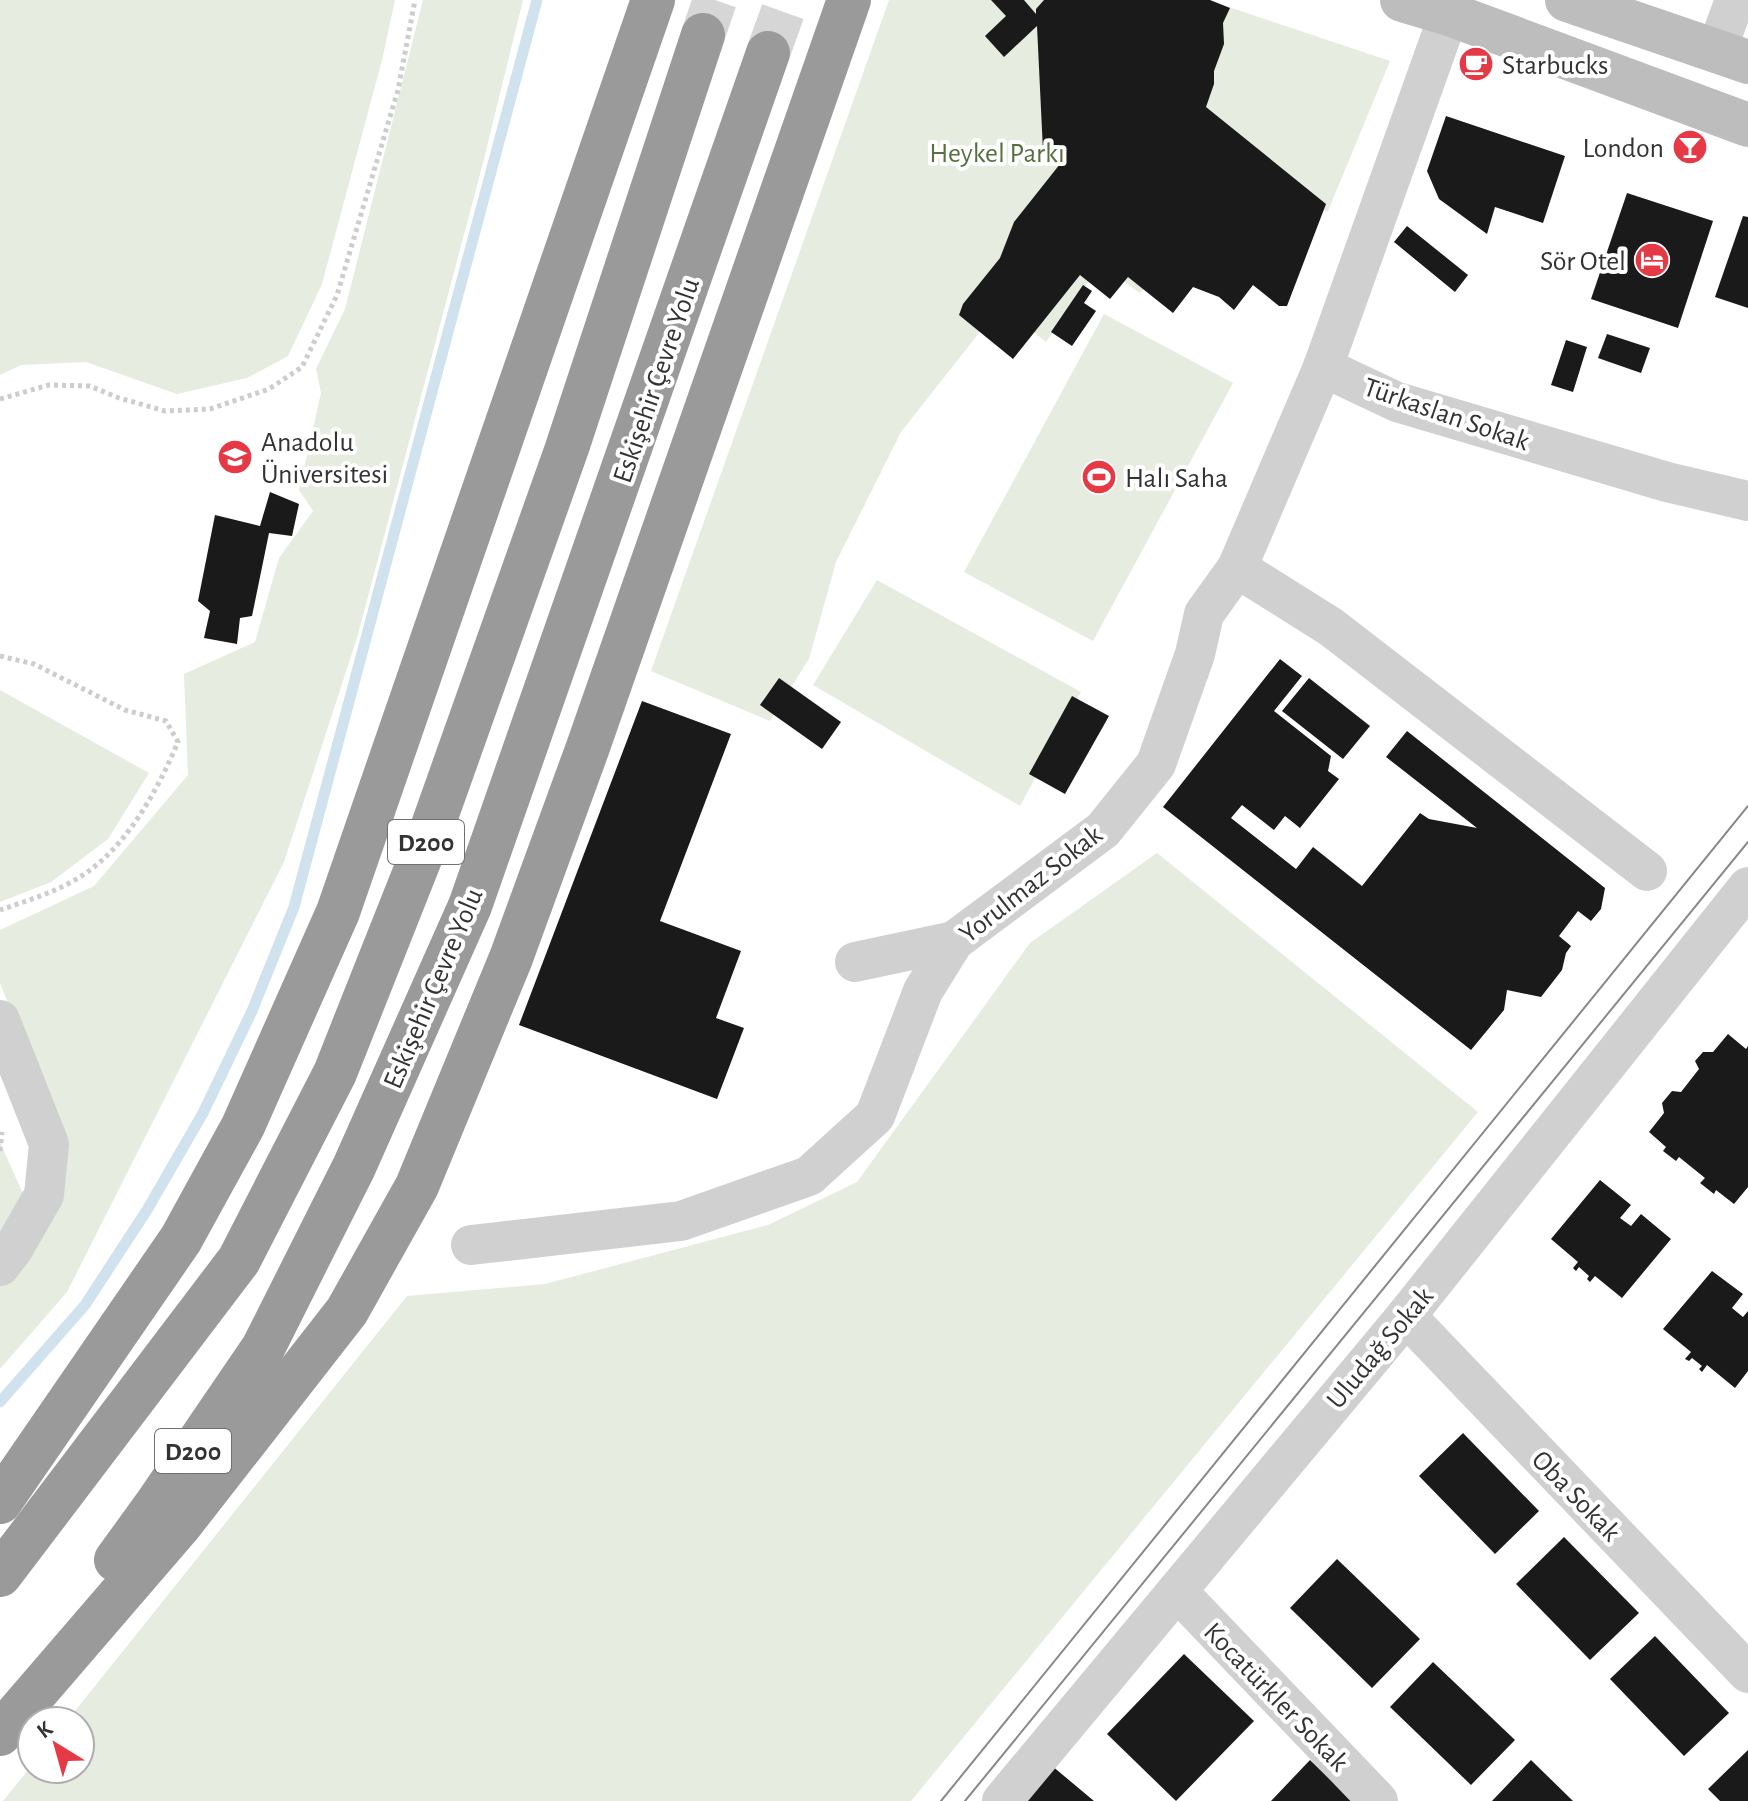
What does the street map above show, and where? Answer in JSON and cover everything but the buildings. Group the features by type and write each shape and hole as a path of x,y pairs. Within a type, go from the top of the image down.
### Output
{"highway":[{"path":"817,0 828,27 825,66"},
{"path":"0,1734 180,1525 347,1311 417,1186 511,958 583,761 849,0"},
{"path":"0,1502 181,1239 243,1126 338,912 653,3"},
{"name":"Eskişehir Çevre Yolu","path":"0,1575 239,1260 335,1073 431,831 557,477 703,35"},
{"name":"Eskişehir Çevre Yolu","path":"0,1716 158,1502 263,1348 354,1167 470,906 768,53"}],"main road":[{"path":"1402,0 1449,14 1748,125"},
{"path":"1567,0 1732,57"}],"street":[{"path":"1732,57 1735,0"},
{"path":"1323,367 1449,14"},
{"name":"Türkaslan Sokak","path":"1323,367 1397,402 1667,482 1748,501"},
{"name":"Yorulmaz Sokak","path":"471,1245 681,1221 809,1176 875,1116 923,991 954,941 1103,830 1156,764 1195,654 1204,614 1237,568 1323,367"},
{"path":"1237,568 1331,627 1647,871"},
{"name":"Uludağ Sokak","path":"1002,1801 1406,1316 1748,887"},
{"path":"855,962 954,941"},
{"path":"0,1020 49,1144 44,1195 0,1266"},
{"name":"Oba Sokak","path":"1406,1316 1747,1671"},
{"name":"Kocatürkler Sokak","path":"1177,1591 1378,1801"}],"path":[{"path":"0,399 49,385 90,386 165,411 210,409 269,389 302,367 337,295 398,90 415,0"},
{"path":"0,656 34,664 125,710 166,721 178,742 162,781 130,830 87,873 53,891 0,910"}],"green space":[{"path":"0,0 395,0 322,284 288,356 247,378 177,394 86,362 21,365 0,375"},
{"path":"423,0 523,0 357,638 284,862 67,1292 0,1369 0,1142 40,1232 65,1146 0,983 0,930 94,886 188,775 184,674 255,642 279,558 313,511 299,490 321,393 316,369 345,309"},
{"name":"Heykel Parkı","path":"889,0 1208,0 1390,61 1328,211 1231,189 1140,293 1100,265 1046,342 1001,305 901,432 836,562 809,659 770,721 651,671"},
{"name":"Halı Saha","path":"1104,314 1233,383 1093,641 964,572"},
{"path":"877,580 1081,692 1020,806 813,685"},
{"path":"0,690 149,773 108,839 51,882 0,902"},
{"path":"1157,853 1478,1112 911,1801 3,1801 16,1785 96,1785 96,1705 80,1705 407,1296 545,1284 768,1225 857,1182 1030,943"}],"waterway":[{"path":"0,1402 85,1305 147,1210 203,1113 252,1011 294,907 537,0"}],"tunnel":[{"path":"703,35 715,0"},
{"path":"768,53 787,0"}],"tram line":[{"path":"941,1801 1748,806"},
{"path":"965,1801 1748,842"}],"place":[{"name":"Starbucks","path":"1476,64"},
{"name":"London","path":"1690,147"},
{"name":"Sör Otel","path":"1652,260"},
{"name":"Anadolu Üniversitesi","path":"235,457"},
{"name":"Halı Saha","path":"1099,477"}]}
